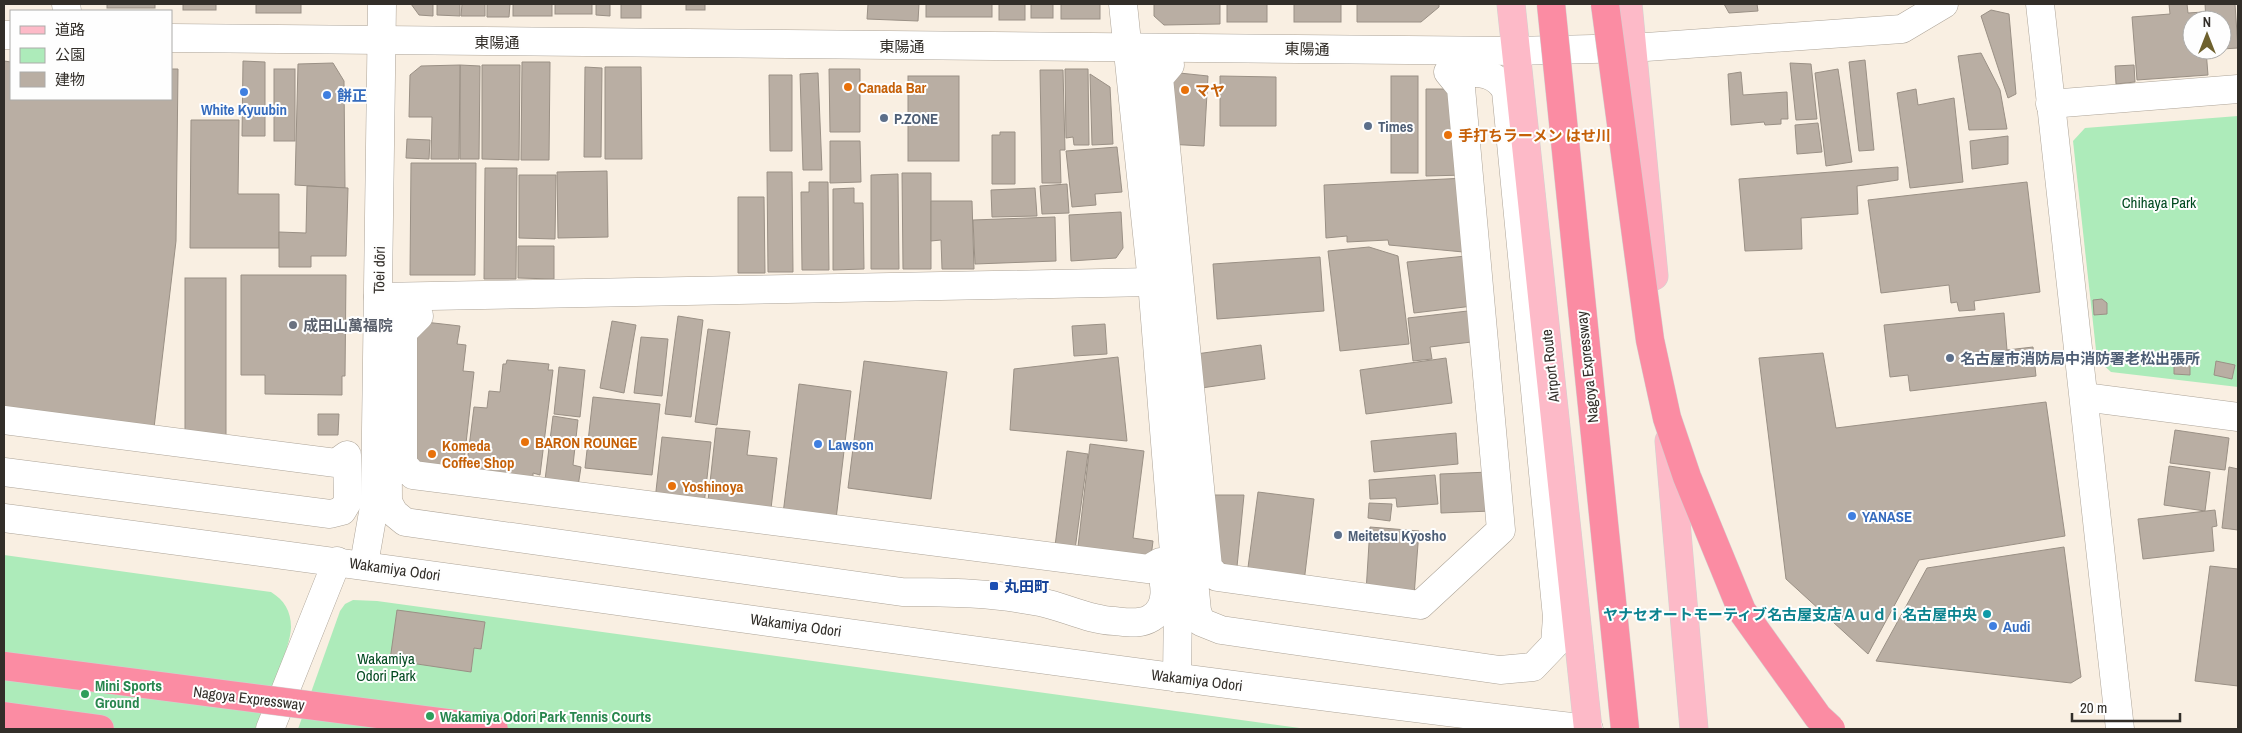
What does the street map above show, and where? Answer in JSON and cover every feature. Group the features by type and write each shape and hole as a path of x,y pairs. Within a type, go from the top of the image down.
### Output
{"highway":[{"name":"Nagoya Expressway","path":"1551,4 1625,729"},
{"path":"1605,4 1650,340 1667,418 1687,477 1742,611 1818,717 1831,729"},
{"name":"Nagoya Expressway","path":"4,666 494,729"},
{"path":"4,716 100,729"}],"main road":[{"name":"Airport Route","path":"1511,4 1589,729"},
{"path":"1628,4 1685,607 1694,729"}],"street":[{"name":"Tōei dōri","path":"364,564 376,501 382,4"},
{"path":"1123,4 1152,282 1178,602 1177,678"},
{"name":"東陽通","path":"172,38 1515,51 1632,48 1902,29 1944,4"},
{"path":"2040,4 2120,729"},
{"path":"1170,65 1159,78 1208,567 1217,578 1420,605 1502,530 1461,88 1448,72 1491,75 1503,84 1506,91 1557,617 1555,644 1533,667 1500,670 1221,630 1201,622 1198,611 1144,80 1149,68 1170,65"},
{"path":"2050,104 2238,89"},
{"path":"378,297 1152,282"},
{"path":"419,316 403,332 403,464 413,474 1148,569 1160,562 1165,587 1163,603 1159,611 1144,622 1100,620 1041,602 970,592 902,592 405,522 394,513 388,502 387,333 388,326 396,318 419,316"},
{"path":"2084,397 2238,416"},
{"path":"4,420 336,463 347,455 348,501 342,511 330,514 4,472"},
{"name":"Wakamiya Odori","path":"4,518 364,564 1177,678 1589,729"},
{"path":"270,729 337,561"}],"green space":[{"name":"Chihaya Park","path":"2238,116 2238,387 2111,372 2097,359 2073,141 2085,128"},
{"path":"4,555 271,592 276,595 288,611 291,621 290,636 287,649 255,729 4,729"},
{"name":"Wakamiya Odori Park","path":"353,600 377,601 1307,729 298,729 340,611 345,604"}],"building":[{"path":"107,4 155,4 155,8 107,8"},
{"path":"183,4 216,4 216,10 183,10"},
{"path":"256,4 301,4 301,13 256,13"},
{"path":"411,4 433,4 433,16 419,15"},
{"path":"437,4 460,4 460,16 437,15"},
{"path":"462,4 485,4 485,16 461,16"},
{"path":"487,4 510,4 509,17 487,17"},
{"path":"513,4 552,4 552,16 513,16"},
{"path":"555,4 592,4 592,14 555,14"},
{"path":"596,4 610,4 610,16 596,15"},
{"path":"621,4 641,4 641,18 621,18"},
{"path":"686,4 705,4 705,10 686,10"},
{"path":"868,4 919,4 918,21 867,19"},
{"path":"926,4 992,4 992,17 926,17"},
{"path":"999,4 1025,4 1025,20 999,20"},
{"path":"1031,4 1053,4 1053,18 1031,18"},
{"path":"1061,4 1100,4 1100,19 1061,19"},
{"path":"1154,4 1220,4 1220,24 1164,25 1154,16"},
{"path":"1227,4 1267,4 1267,22 1227,22"},
{"path":"1294,4 1341,4 1341,22 1294,22"},
{"path":"1357,4 1439,4 1439,7 1421,22 1357,22"},
{"path":"1724,4 1757,4 1758,11 1729,13"},
{"path":"2169,4 2187,4 2188,10 2182,10 2182,60 2207,60 2208,75 2137,80 2132,17 2170,14"},
{"path":"2205,4 2235,4 2238,48 2232,48 2232,10 2205,10"},
{"path":"1991,10 2009,14 2016,94 2008,98 1981,16"},
{"path":"1981,53 2000,90 2007,129 1969,130 1958,56"},
{"path":"1865,60 1874,150 1859,151 1849,62"},
{"path":"4,61 10,62 10,100 172,100 172,69 178,69 176,241 154,428 4,410"},
{"path":"243,61 265,62 265,136 242,136"},
{"path":"522,62 550,62 549,160 521,160"},
{"path":"333,63 344,81 345,188 295,185 298,64"},
{"path":"1790,63 1811,64 1817,119 1796,120"},
{"path":"460,65 480,66 479,159 460,159"},
{"path":"460,65 459,159 431,159 432,117 409,117 410,75 421,66"},
{"path":"482,65 520,65 519,160 482,159"},
{"path":"2134,65 2135,82 2116,84 2115,66"},
{"path":"585,67 602,68 601,157 584,157"},
{"path":"605,67 641,67 642,159 605,159"},
{"path":"274,69 295,69 295,141 274,141"},
{"path":"829,69 860,69 860,132 830,132"},
{"path":"1065,69 1088,69 1089,145 1074,145 1073,137 1066,138"},
{"path":"1838,69 1852,162 1826,166 1815,73"},
{"path":"1040,70 1063,70 1065,150 1060,150 1061,183 1042,183"},
{"path":"1170,72 1208,76 1204,146 1166,144"},
{"path":"1741,72 1743,95 1787,92 1788,119 1781,119 1781,124 1765,125 1764,122 1731,125 1728,74"},
{"path":"818,73 822,170 803,170 800,74"},
{"path":"1090,74 1110,87 1113,144 1092,145"},
{"path":"769,75 792,75 792,151 770,151"},
{"path":"908,76 959,76 959,161 908,161"},
{"path":"1220,76 1276,77 1276,126 1220,126"},
{"path":"1391,76 1418,76 1418,173 1391,173"},
{"path":"1426,89 1460,89 1465,175 1426,176"},
{"path":"1916,89 1918,105 1954,98 1963,182 1910,188 1897,93"},
{"path":"191,120 239,120 238,194 279,194 279,248 190,248"},
{"path":"1818,123 1822,152 1797,154 1795,125"},
{"path":"1000,132 1015,132 1015,184 992,184 992,135 1000,135"},
{"path":"2008,136 2008,164 1972,169 1970,141"},
{"path":"407,139 430,140 429,159 406,158"},
{"path":"830,141 860,141 861,182 830,183"},
{"path":"1117,147 1122,192 1095,194 1096,205 1072,207 1066,151"},
{"path":"411,163 476,163 475,275 410,275"},
{"path":"1898,167 1898,180 1857,186 1858,214 1801,218 1802,249 1745,251 1739,179"},
{"path":"485,168 517,168 516,279 484,279"},
{"path":"607,171 608,237 558,238 557,172"},
{"path":"767,172 792,172 793,272 768,272"},
{"path":"902,173 931,173 931,269 903,269"},
{"path":"898,174 899,269 871,269 871,175"},
{"path":"519,175 556,175 555,239 519,238"},
{"path":"1466,178 1474,253 1389,245 1388,240 1347,242 1347,236 1326,238 1324,185"},
{"path":"809,182 828,182 829,270 802,270 801,192 809,192"},
{"path":"2027,182 2040,292 1974,301 1975,310 1959,311 1957,302 1951,303 1949,285 1881,293 1868,200"},
{"path":"1067,184 1069,213 1042,214 1040,186"},
{"path":"307,186 348,188 346,256 311,256 311,267 279,267 279,232 306,233"},
{"path":"854,188 854,203 863,203 864,269 833,270 833,189"},
{"path":"1035,188 1037,216 992,217 991,190"},
{"path":"738,197 764,197 765,273 738,273"},
{"path":"931,201 972,201 974,269 942,269 941,240 931,241"},
{"path":"1121,212 1123,248 1116,258 1071,261 1069,215"},
{"path":"1055,217 1056,261 975,264 973,220"},
{"path":"518,246 554,246 554,279 518,278"},
{"path":"1369,247 1398,256 1409,344 1340,351 1328,251"},
{"path":"1466,256 1473,306 1414,313 1407,262"},
{"path":"1320,257 1324,311 1217,319 1213,264"},
{"name":"成田山萬福院","path":"241,275 346,275 345,376 342,376 342,395 265,394 265,375 241,375"},
{"path":"185,278 226,278 226,435 185,435"},
{"path":"2102,299 2107,303 2107,314 2094,315 2093,300"},
{"path":"1476,310 1480,341 1430,347 1432,359 1413,361 1408,318"},
{"path":"2004,313 2007,350 2033,347 2036,376 1910,391 1908,375 1890,377 1884,325"},
{"path":"678,316 703,320 691,417 665,414"},
{"path":"416,321 460,326 457,344 466,345 463,371 474,372 462,479 413,474"},
{"path":"612,321 636,325 624,393 600,388"},
{"path":"1105,324 1107,354 1074,356 1072,326"},
{"path":"708,329 730,332 717,425 695,422"},
{"path":"641,337 668,339 662,396 634,393"},
{"path":"1261,345 1265,379 1194,389 1189,355"},
{"path":"1823,353 1836,428 2046,402 2065,536 1919,560 1868,654 1786,579 1759,358"},
{"path":"1118,357 1127,441 1010,430 1014,369"},
{"path":"1446,358 1452,403 1366,414 1360,370"},
{"path":"507,360 549,364 548,370 553,370 540,475 533,473 533,478 471,470 471,463 467,463 474,407 487,408 489,391 500,392 503,364 506,364"},
{"path":"2174,360 2190,360 2190,375 2174,374"},
{"path":"864,361 947,372 931,499 848,488"},
{"path":"2216,361 2235,365 2232,379 2214,375"},
{"path":"559,367 585,370 580,417 554,414"},
{"path":"799,384 851,391 835,528 782,522"},
{"path":"593,397 660,404 652,475 585,468"},
{"path":"318,414 339,414 338,435 318,435"},
{"path":"553,416 578,420 573,465 581,467 577,493 544,488"},
{"path":"716,428 750,431 747,455 777,458 770,517 707,510"},
{"path":"2175,430 2229,438 2225,470 2170,463"},
{"path":"1456,433 1458,464 1374,472 1371,441"},
{"path":"662,437 711,442 704,505 655,500"},
{"path":"1090,444 1144,451 1133,538 1153,541 1151,557 1077,555"},
{"path":"1067,451 1088,454 1074,557 1054,554"},
{"path":"2169,466 2210,472 2205,511 2164,505"},
{"path":"2229,467 2238,469 2238,530 2222,528"},
{"path":"1490,472 1491,511 1441,513 1440,474"},
{"path":"1435,475 1438,504 1397,507 1396,498 1370,499 1369,480"},
{"path":"1258,492 1314,499 1304,582 1247,575"},
{"path":"1203,495 1244,495 1236,577 1220,576"},
{"path":"1369,503 1392,504 1390,521 1368,518"},
{"path":"2215,510 2217,526 2212,527 2214,551 2143,559 2138,519"},
{"path":"1370,527 1419,531 1414,596 1366,592"},
{"name":"ヤナセオートモーティブ名古屋支店Ａｕｄｉ名古屋中央","path":"2064,547 2081,677 2071,683 1876,661 1927,568"},
{"path":"2210,566 2238,569 2238,686 2195,681"},
{"path":"397,610 485,622 481,649 474,648 471,672 390,660"}],"place":[{"name":"Canada Bar","path":"848,87"},
{"name":"マヤ","path":"1185,90"},
{"name":"White Kyuubin","path":"244,92"},
{"name":"餅正","path":"327,95"},
{"name":"P.ZONE","path":"884,118"},
{"name":"Times","path":"1368,126"},
{"name":"手打ちラーメン はせ川","path":"1448,135"},
{"name":"成田山萬福院","path":"293,325"},
{"name":"名古屋市消防局中消防署老松出張所","path":"1950,358"},
{"name":"BARON ROUNGE","path":"525,442"},
{"name":"Lawson","path":"818,444"},
{"name":"Komeda Coffee Shop","path":"432,454"},
{"name":"Yoshinoya","path":"672,486"},
{"name":"YANASE","path":"1852,516"},
{"name":"Meitetsu Kyosho","path":"1338,535"},
{"name":"丸田町","path":"994,586"},
{"name":"ヤナセオートモーティブ名古屋支店Ａｕｄｉ名古屋中央","path":"1987,614"},
{"name":"Audi","path":"1993,626"},
{"name":"Mini Sports Ground","path":"85,694"},
{"name":"Wakamiya Odori Park Tennis Courts","path":"430,716"}]}
